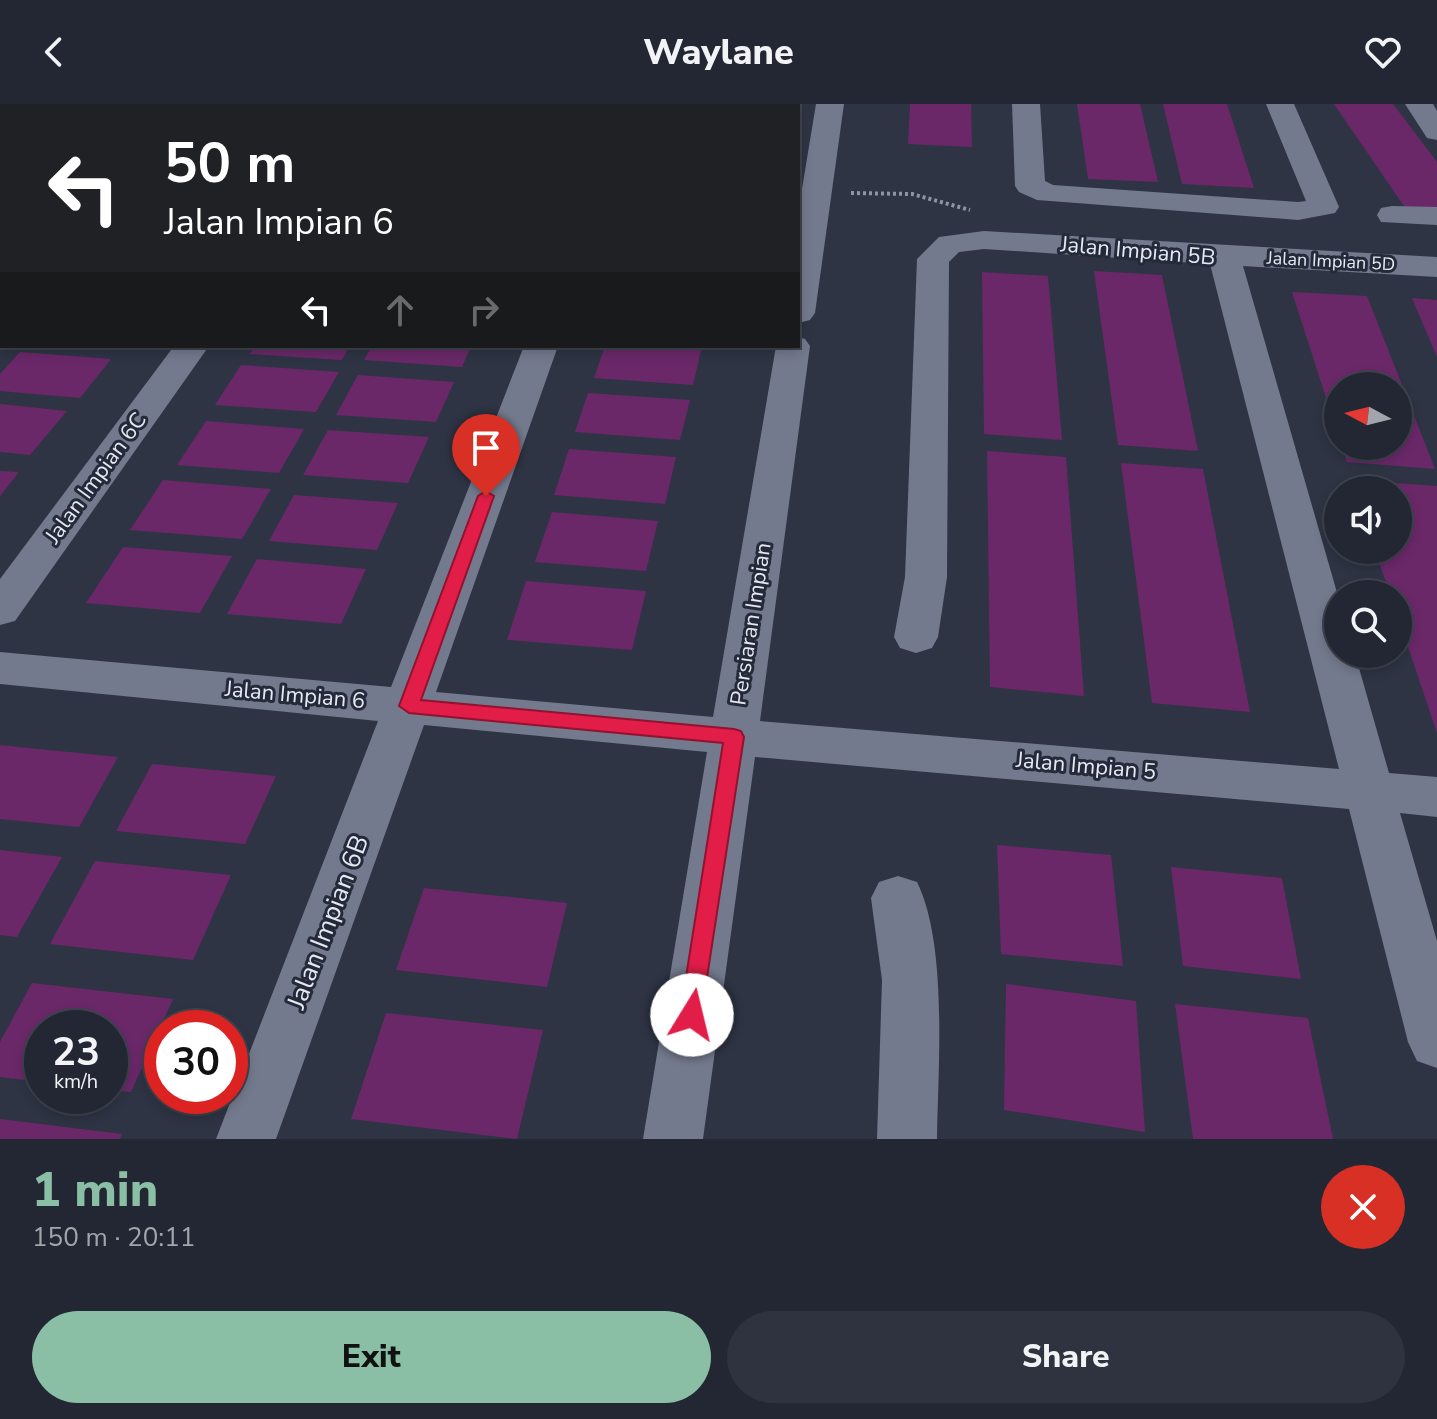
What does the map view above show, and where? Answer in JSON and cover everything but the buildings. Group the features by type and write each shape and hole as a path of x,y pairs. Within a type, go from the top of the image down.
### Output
{"street":[{"path":"800,300 830,104"},
{"path":"1026,104 1030,186 1048,194 1298,211 1324,207 1280,104"},
{"path":"1419,104 1437,132"},
{"path":"1392,215 1437,216"},
{"name":"Jalan Impian 5B","path":"916,637 926,577 933,259 950,244 984,240 1224,255 1437,1042"},
{"name":"Jalan Impian 5D","path":"1224,255 1437,267"},
{"name":"Jalan Impian 6C","path":"0,610 191,348"},
{"name":"Jalan Impian 6B","path":"246,1139 540,348"},
{"name":"Persiaran Impian","path":"673,1139 793,348"},
{"name":"Jalan Impian 6","path":"0,668 734,737"},
{"name":"Jalan Impian 5","path":"734,737 1437,797"},
{"path":"898,898 910,980 907,1139"}],"route":[{"path":"486,496 409,706 734,737 692,1015"}]}
